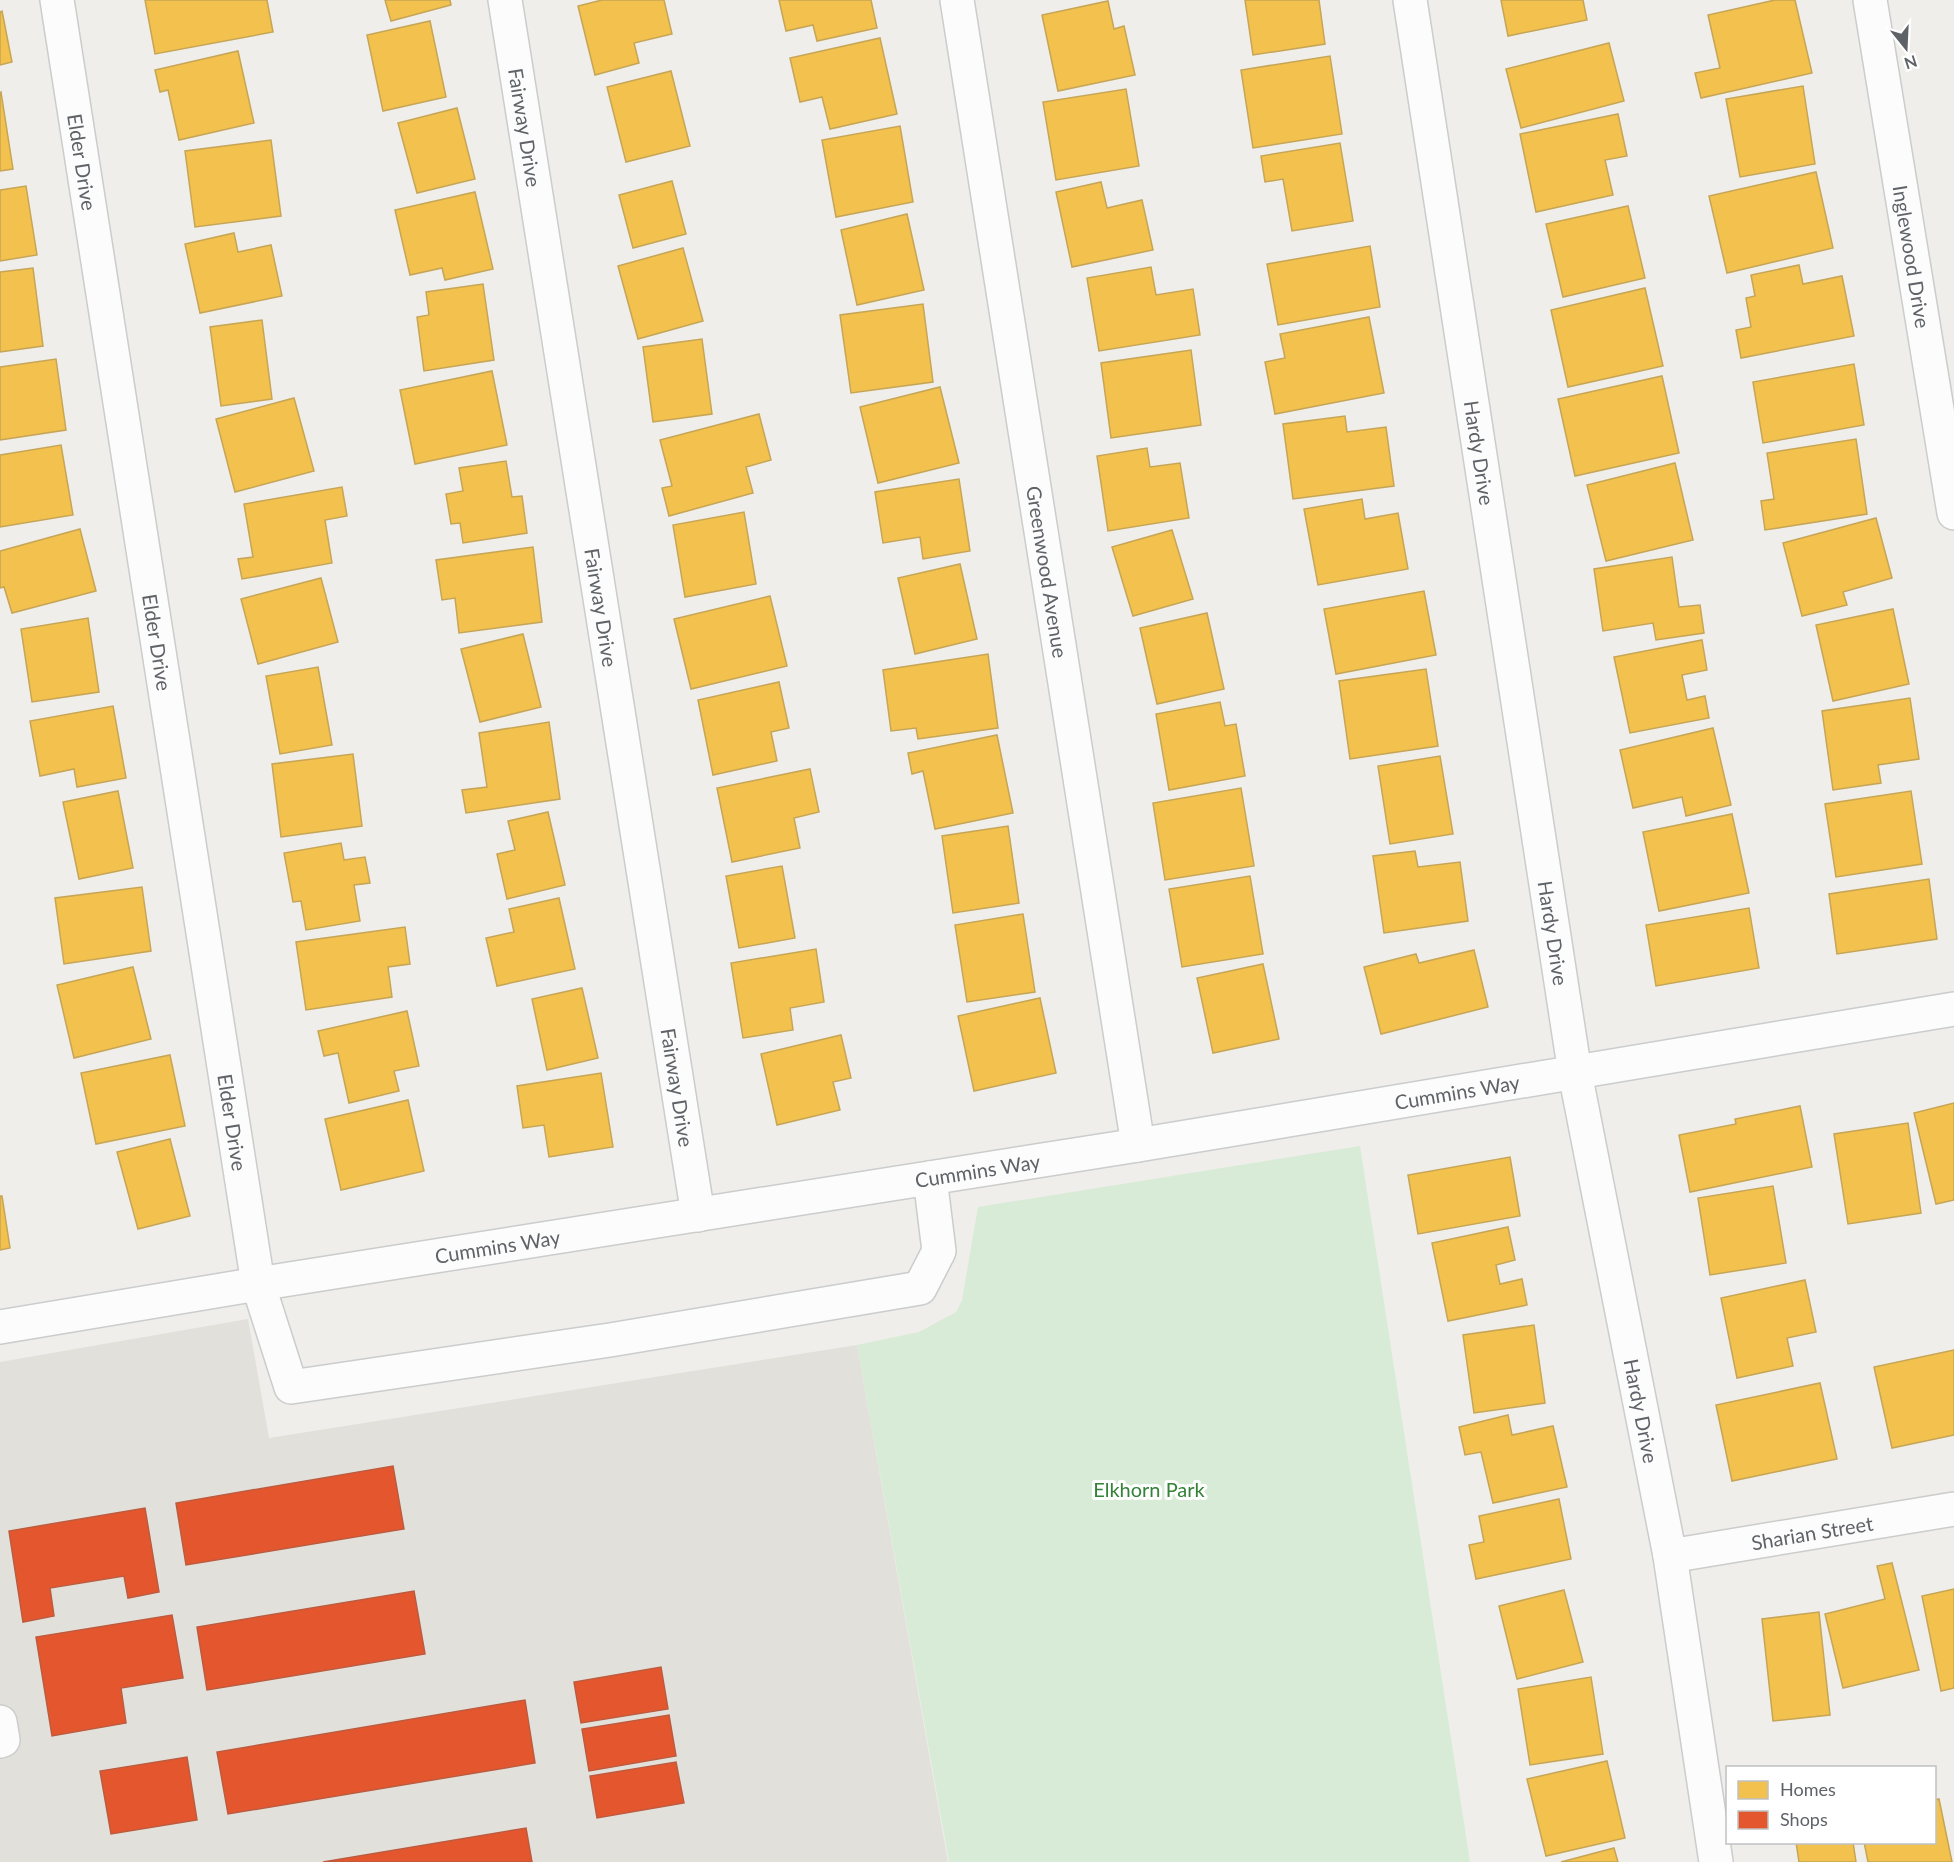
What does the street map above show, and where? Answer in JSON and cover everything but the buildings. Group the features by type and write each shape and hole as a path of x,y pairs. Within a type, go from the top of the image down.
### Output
{"street":[{"name":"Elder Drive","path":"57,0 258,1284 291,1387 610,1340 920,1288 939,1251 930,1178"},
{"name":"Fairway Drive","path":"505,0 698,1215"},
{"name":"Greenwood Avenue","path":"957,0 1138,1145"},
{"name":"Hardy Drive","path":"1410,0 1575,1073 1670,1556 1716,1862"},
{"name":"Inglewood Drive","path":"1870,0 1954,513"},
{"name":"Cummins Way","path":"0,1327 1138,1145 1954,1009"},
{"name":"Sharian Street","path":"1670,1556 1954,1509"},
{"path":"0,1722 3,1740 0,1741"}],"shaded area":[{"path":"248,1319 269,1438 857,1345 948,1862 0,1862 0,1362"}],"green space":[{"name":"Elkhorn Park","path":"1360,1146 1470,1862 949,1862 857,1345 919,1332 956,1312 962,1300 978,1207"}]}
